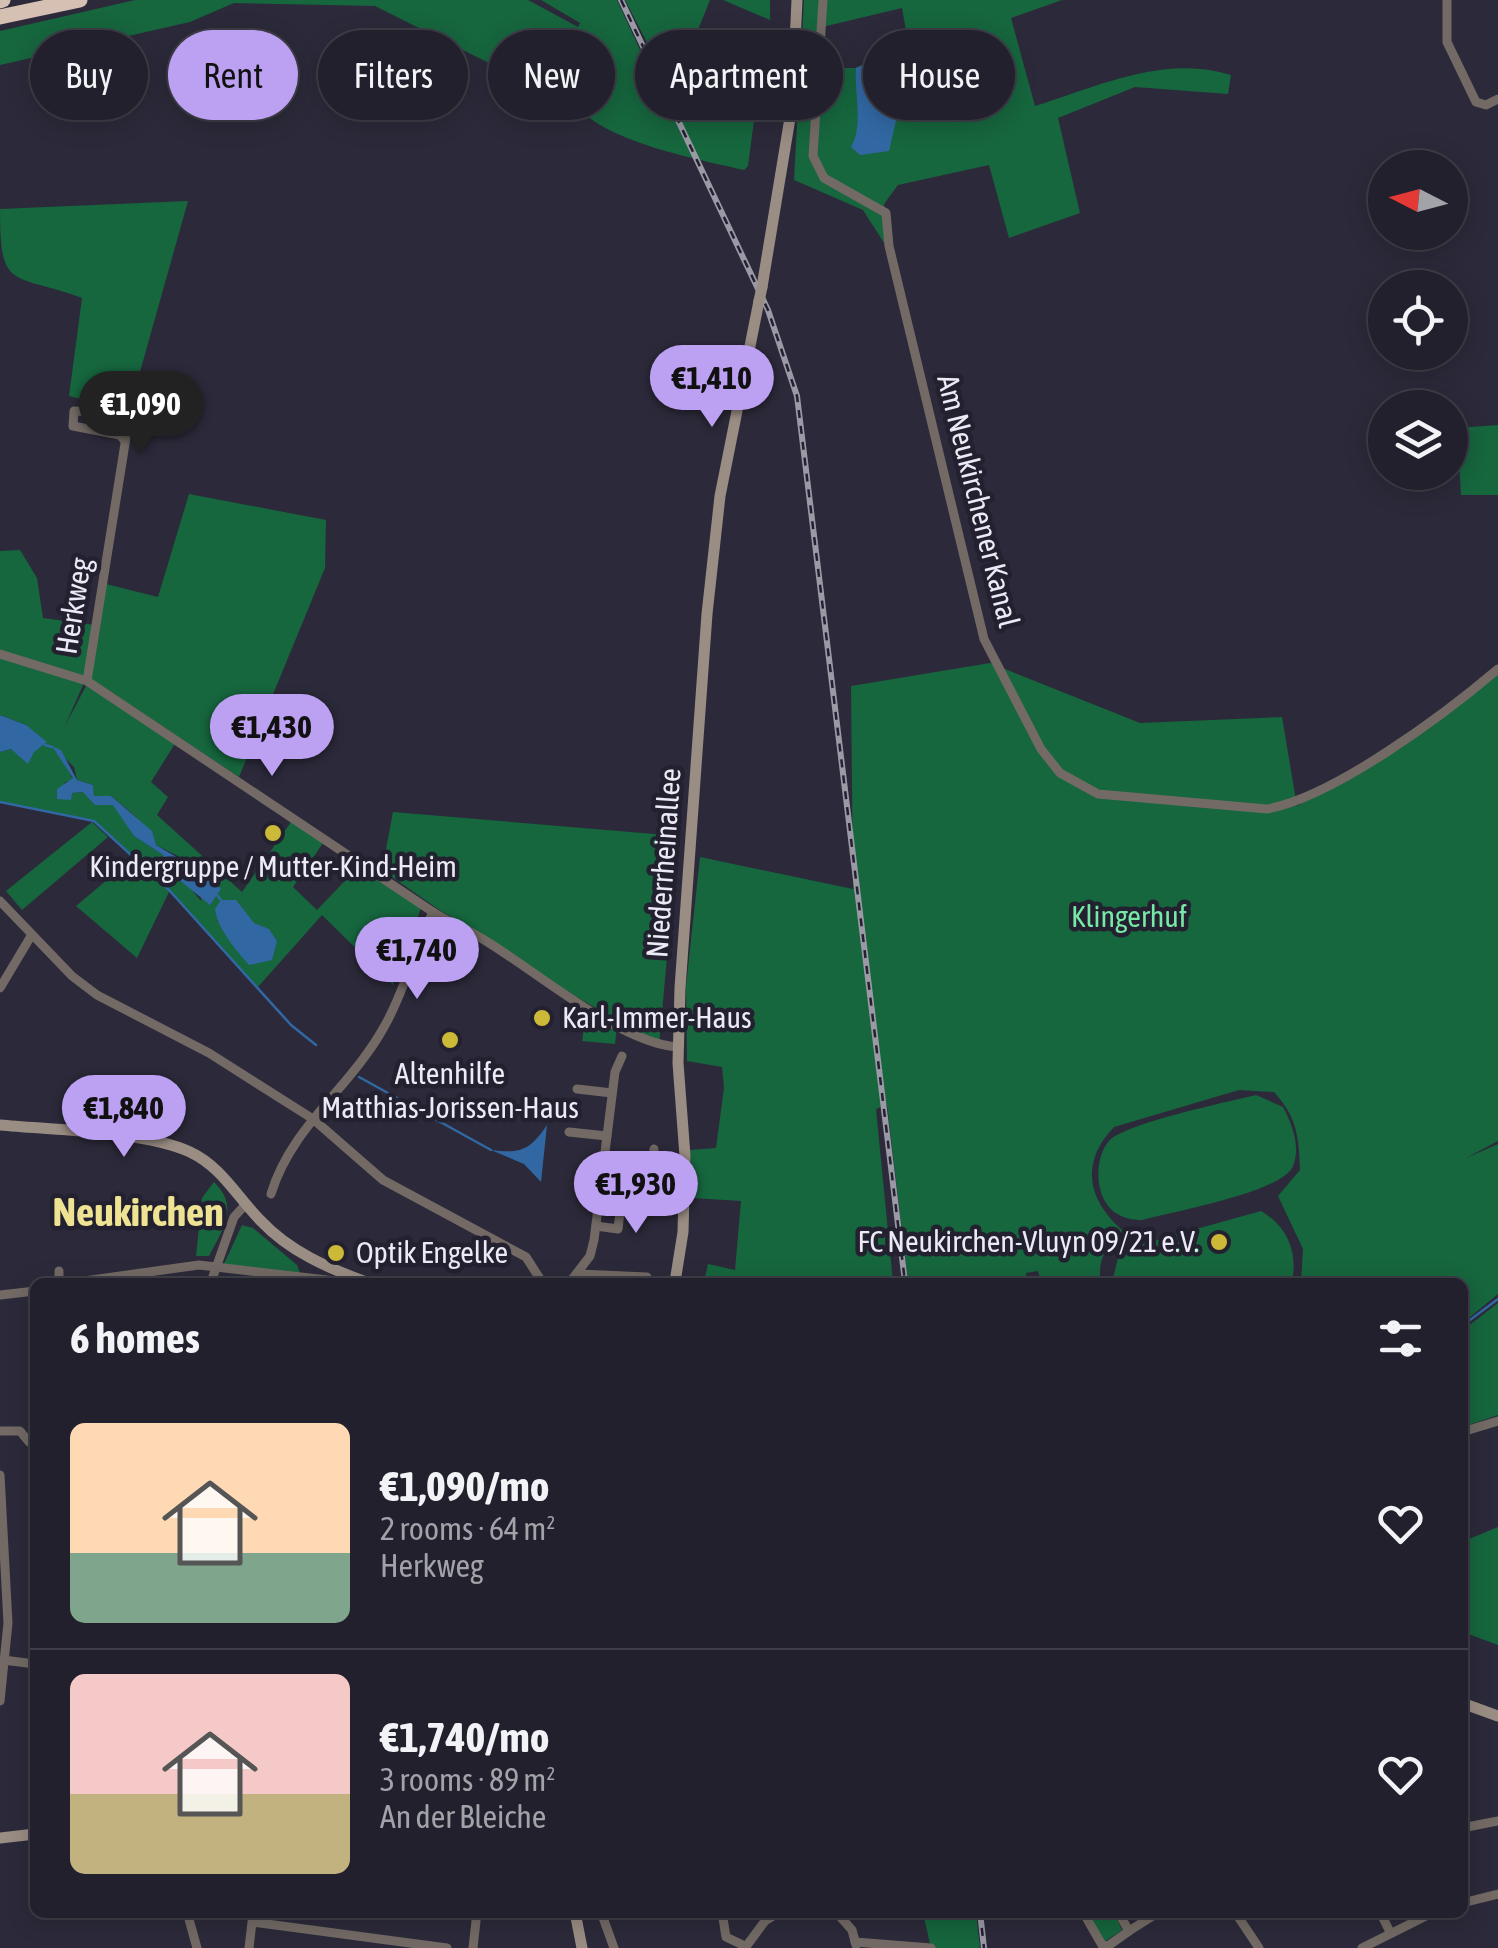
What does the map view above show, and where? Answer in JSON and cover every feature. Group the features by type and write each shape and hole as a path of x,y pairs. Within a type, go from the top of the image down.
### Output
{"highway":[{"path":"0,17 80,0"}],"main road":[{"name":"Niederrheinallee","path":"676,1278 683,1232 684,1156 677,1048 712,566 720,496 762,287 792,106 796,0"},
{"path":"0,1125 170,1145 214,1167 292,1247 348,1278"},
{"path":"1468,1705 1498,1716"},
{"path":"0,1830 30,1834"},
{"path":"0,1838 30,1834"},
{"path":"576,1918 582,1948"}],"street":[{"name":"Am Neukirchener Kanal","path":"823,0 813,156 824,178 886,212 897,279 984,639 1041,749 1078,787 1098,794 1267,809 1294,804 1360,766 1498,669"},
{"path":"1447,0 1447,42 1476,102 1486,105 1498,99"},
{"path":"79,408 125,417 125,441 120,435 73,426 74,411 79,408"},
{"name":"Herkweg","path":"125,441 87,681 433,912 645,1039 677,1048"},
{"path":"0,654 87,681"},
{"path":"0,900 31,936 97,994 210,1053 314,1119 384,1180 526,1257 539,1278"},
{"path":"271,1194 283,1162 354,1073 385,1026 433,912"},
{"path":"0,988 31,936"},
{"path":"574,1278 590,1256 612,1093 622,1056"},
{"path":"577,1089 612,1093"},
{"path":"569,1132 606,1136"},
{"path":"601,1186 652,1191 654,1148"},
{"path":"596,1226 618,1228 623,1188"},
{"path":"213,1278 234,1217 246,1204"},
{"path":"106,1278 199,1265 288,1278"},
{"path":"59,1271 60,1278"},
{"path":"579,1274 647,1278"},
{"path":"2,1295 30,1291"},
{"path":"1468,1430 1498,1421"},
{"path":"0,1431 20,1432 30,1442"},
{"path":"0,1475 8,1623 0,1702"},
{"path":"3,1660 30,1663"},
{"path":"1468,1827 1498,1821"},
{"path":"1468,1902 1498,1894"},
{"path":"189,1918 197,1948"},
{"path":"275,1924 276,1918"},
{"path":"473,1948 476,1918"},
{"path":"602,1918 614,1948"},
{"path":"723,1918 726,1937 745,1947 769,1918"},
{"path":"844,1918 856,1945 931,1948"},
{"path":"1086,1918 1102,1945 1108,1946 1149,1918"},
{"path":"1121,1918 1129,1931"},
{"path":"1240,1918 1259,1948"},
{"path":"1383,1918 1390,1932"},
{"path":"1362,1948 1421,1918"},
{"path":"248,1948 252,1922 447,1948"},
{"path":"356,1948 358,1934"}],"green space":[{"path":"135,0 528,0 578,27 580,23 541,0 617,0 635,39 635,120 754,120 748,166 744,170 679,155 632,140 592,120 615,120 615,30 488,30 488,62 468,52 468,30 423,30 375,6 234,3 190,22 148,32 30,30 30,58 0,65 0,31"},
{"path":"625,0 710,0 698,30 641,30"},
{"path":"723,0 770,0 770,20"},
{"path":"804,0 1062,0 1011,18 1014,30 906,30 902,8 818,30 802,30"},
{"path":"1015,33 1035,106 1157,70 1206,69 1231,75 1228,94 1135,87 1058,118 1080,213 1009,238 989,165 898,185 884,204 886,246 863,210 794,180 797,120 843,120 843,68 863,65 863,120 1015,120"},
{"path":"188,201 129,411 69,396 82,298 14,275 3,254 0,209"},
{"path":"1498,425 1498,495 1461,495 1461,490 1468,490 1468,427"},
{"path":"189,494 326,520 325,568 239,777 91,679 106,584 158,597"},
{"path":"20,550 37,578 43,618 95,625 86,678 65,726 87,684 176,742 151,782 168,797 157,815 242,892 291,822 323,843 293,887 317,910 361,864 421,908 393,985 322,915 257,988 170,890 137,958 76,906 133,858 140,862 94,820 0,802 0,752 11,749 21,754 40,747 26,725 0,715 0,551","holes":["57,750 74,767 77,780 93,785 94,796 111,796 135,816 156,845 202,873 201,901 163,855 134,836 114,805 84,792 72,793 64,783 73,779","217,920 269,929 228,935"]},
{"name":"Klingerhuf","path":"990,663 1140,723 1282,717 1297,806 1498,673 1498,1141 1466,1158 1498,1144 1498,1294 1468,1319 1468,1278 1301,1278 1303,1249 1278,1196 1300,1170 1295,1128 1288,1110 1274,1092 1239,1090 1114,1127 1102,1142 1092,1171 1093,1185 1105,1212 1129,1236 1105,1253 1100,1278 1040,1278 1038,1271 1026,1273 1027,1278 908,1278 887,1105 876,1109 893,1278 705,1278 708,1264 735,1270 741,1201 692,1198 690,1150 716,1148 724,1088 722,1067 687,1061 686,986 700,857 853,889 851,686"},
{"path":"393,812 678,836 659,1045 522,965 486,936 441,911 382,870"},
{"path":"92,822 108,837 22,910 6,891"},
{"path":"587,1010 617,1026 615,1044 582,1041"},
{"path":"1256,1095 1283,1107 1292,1128 1295,1159 1285,1175 1249,1192 1142,1220 1122,1216 1107,1205 1098,1172 1109,1141 1155,1120"},
{"path":"214,1182 226,1200 226,1217 209,1256 196,1256 202,1198"},
{"name":"FC Neukirchen-Vluyn 09/21 e.V.","path":"1261,1211 1284,1232 1292,1250 1292,1278 1113,1278 1119,1254 1128,1248"},
{"path":"242,1225 253,1228 297,1265 300,1273 223,1266"},
{"path":"1498,1303 1498,1415 1468,1425 1468,1326"},
{"path":"1498,1527 1498,1645 1468,1634 1468,1540"},
{"path":"924,1918 977,1918 980,1948 931,1948"},
{"path":"1090,1918 1116,1918 1122,1930 1104,1942"}],"water":[{"path":"863,65 863,120 896,120 889,151 860,155 851,147 858,119 856,68"},
{"path":"0,715 26,725 47,742 34,752 28,764 11,749 0,752"},
{"path":"52,746 61,750 77,780 93,785 94,796 111,796 152,831 156,845 221,889 210,905 177,878 163,855 134,836 113,805 95,805 83,792 72,793 71,800 57,799 57,789 73,778"},
{"path":"221,900 236,900 254,923 269,929 277,941 272,960 249,965 219,924 215,909"},
{"path":"547,1125 541,1182 524,1164 491,1150 524,1148"}],"waterway":[{"path":"45,745 52,747"},
{"path":"0,802 94,821 169,890 291,1025 316,1045"},
{"path":"217,895 221,900"},
{"path":"359,1077 491,1150"},
{"path":"1468,1322 1498,1299"}],"railway":[{"path":"621,0 768,310 797,396 905,1278"},
{"path":"981,1918 984,1948"}],"place":[{"name":"Kindergruppe / Mutter-Kind-Heim","path":"273,833"},
{"name":"Karl-Immer-Haus","path":"542,1018"},
{"name":"Altenhilfe Matthias-Jorissen-Haus","path":"450,1040"},
{"name":"FC Neukirchen-Vluyn 09/21 e.V.","path":"1219,1242"},
{"name":"Optik Engelke","path":"336,1253"}],"district":[{"name":"Neukirchen","path":"138,1212"}]}
